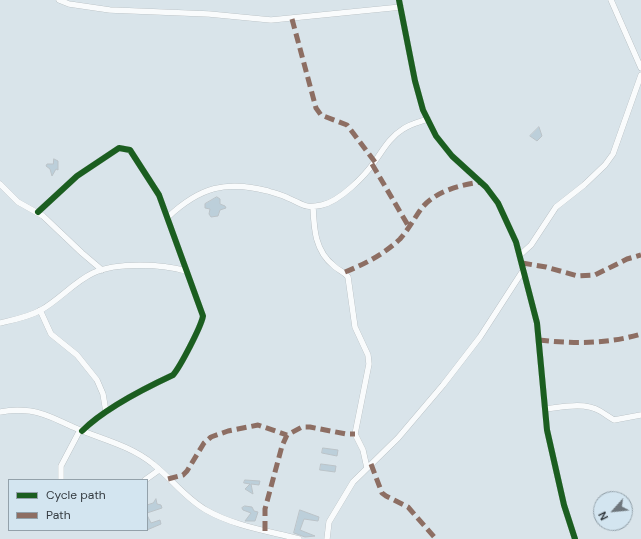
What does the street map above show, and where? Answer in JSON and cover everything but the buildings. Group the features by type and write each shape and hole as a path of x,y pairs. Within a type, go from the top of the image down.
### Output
{"street":[{"path":"60,0 69,4 110,10 209,14 271,20 401,8"},
{"path":"399,0 415,81 436,136 452,156 486,187 498,203 516,242 537,323 547,430 554,463 576,539"},
{"path":"611,0 641,68"},
{"path":"520,255 530,245 556,207 584,185 605,165 613,154 641,75"},
{"path":"168,216 190,199 209,190 231,185 252,187 288,197 301,206 313,207 324,205 337,198 358,181 375,162 386,146 402,130 428,118"},
{"path":"38,212 77,176 114,150 125,148 130,150 159,195 168,216 203,316 199,329 180,368 173,375 106,412 81,430 61,466 61,479"},
{"path":"0,184 18,202 38,212 102,270"},
{"path":"313,207 316,242 327,260 334,267 345,272 348,277 355,327 368,356 368,372 361,398 361,412 355,434 365,457 367,468"},
{"path":"0,323 40,310 93,273 102,270 119,267 158,265 186,271"},
{"path":"327,539 329,522 353,482 398,438 464,359 524,269"},
{"path":"40,310 51,334 77,355 97,380 103,394 106,412"},
{"path":"546,409 568,407 591,408 600,411 614,420 641,415"},
{"path":"0,412 30,411 51,416 121,446 152,464 190,500 207,511 224,519 289,538 299,539"},
{"path":"146,479 159,470"}],"marked path":[{"path":"292,19 316,108 321,115 347,125 375,162"},
{"path":"372,164 409,227"},
{"path":"345,272 374,258 400,239 421,209 433,198 456,187 481,182"},
{"path":"522,263 546,267 578,276 595,275 627,259 641,255"},
{"path":"539,340 590,342 616,340 641,334"},
{"path":"168,479 183,475 204,443 211,437 228,431 258,425 287,435"},
{"path":"265,531 265,509 282,446 287,435 302,427 355,434"},
{"path":"371,464 382,493 408,507 436,539"}],"cycle path":[{"path":"399,0 415,81 423,110 436,136 452,156 486,187 498,203 516,242 537,323 547,430 564,505 575,539"},
{"path":"38,212 77,176 119,148 130,150 159,195 203,316 190,347 173,375 113,407 82,431"}]}
